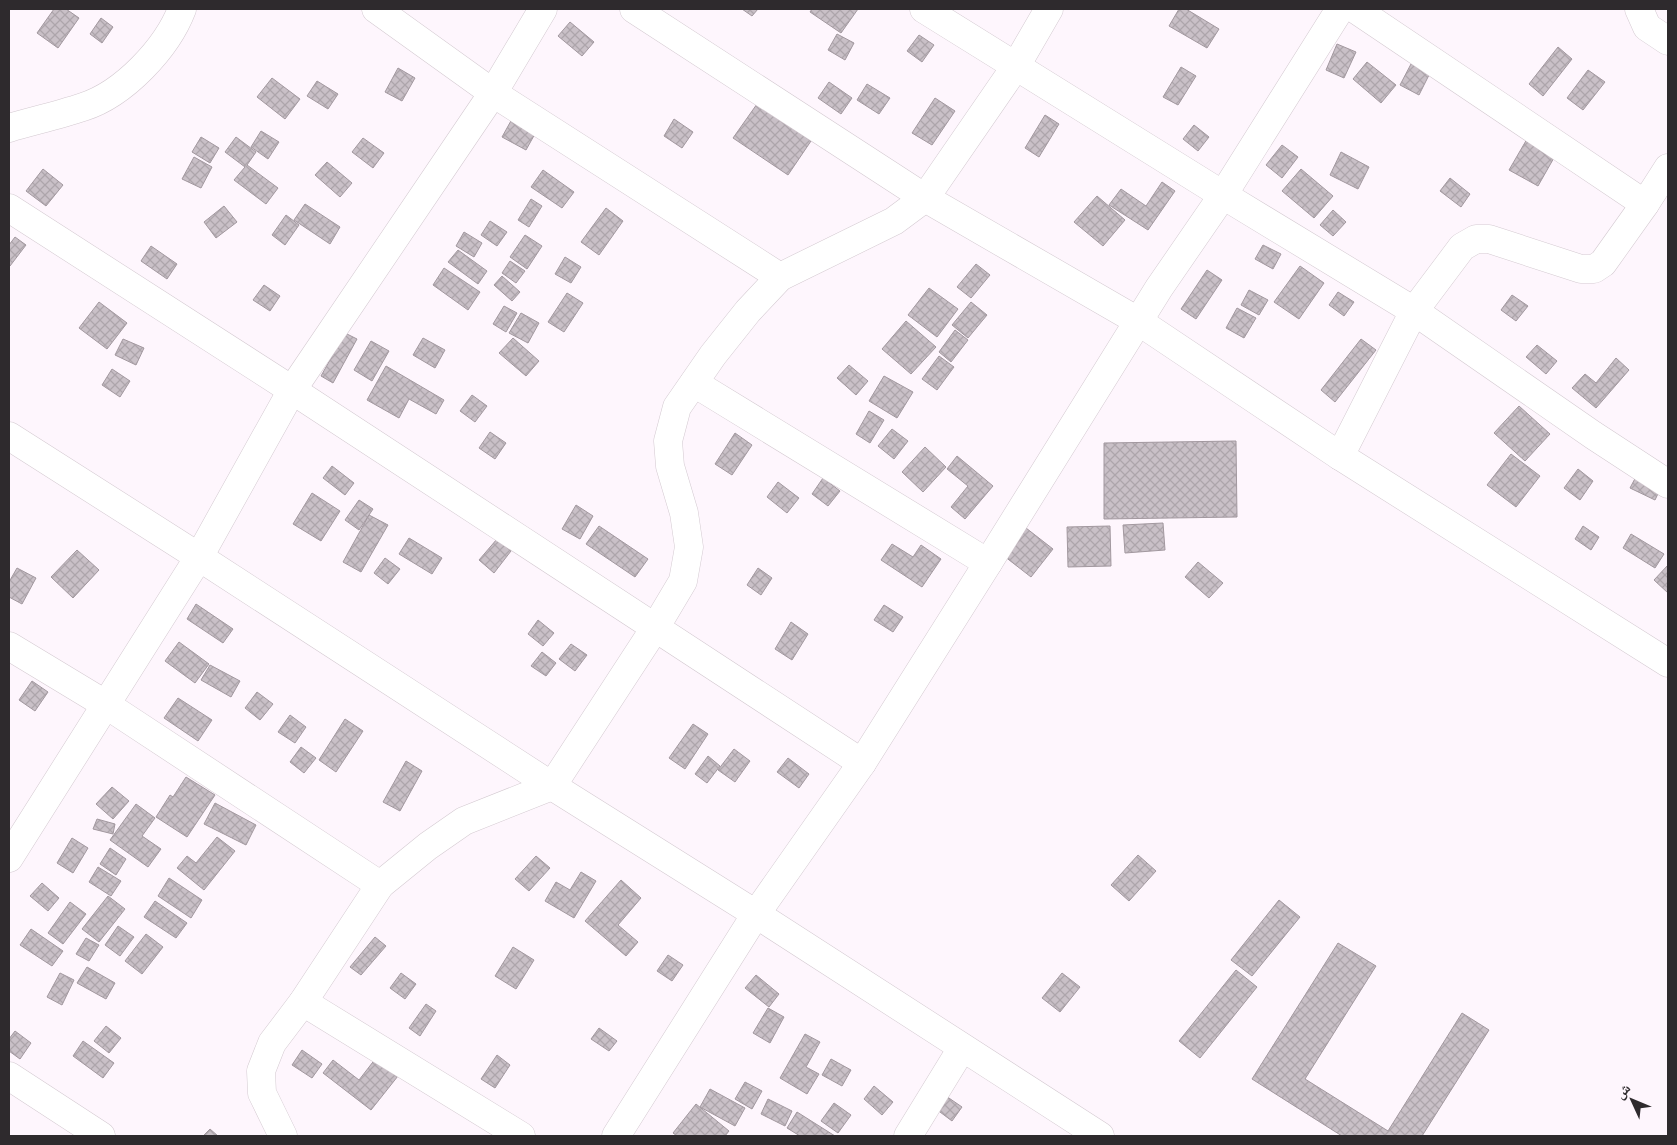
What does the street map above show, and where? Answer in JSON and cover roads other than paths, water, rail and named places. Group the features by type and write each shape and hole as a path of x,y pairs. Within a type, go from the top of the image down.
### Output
{"street":[{"path":"9,128 85,107 123,87 150,60 177,21 182,9"},
{"path":"376,9 493,93 780,277"},
{"path":"9,858 199,557 292,390 493,93 543,9"},
{"path":"634,9 925,198 1138,321 1340,456 1668,663"},
{"path":"924,9 1414,311 1668,484"},
{"path":"616,1136 756,914 862,763 1138,321 1223,195 1340,9"},
{"path":"1355,9 1645,204"},
{"path":"1640,9 1647,27 1668,41"},
{"path":"283,1136 262,1093 261,1070 272,1044 303,1002 380,885 428,846 464,821 552,786 655,628 683,581 689,547 684,513 670,466 668,441 677,407 713,355 748,311 780,277 894,221 925,198 1016,66 1047,10"},
{"path":"1340,456 1414,311 1462,248 1476,239 1489,239 1581,269 1594,269 1603,263 1668,168"},
{"path":"9,208 292,390 862,763"},
{"path":"694,383 988,563"},
{"path":"9,436 1100,1136"},
{"path":"9,646 105,704 380,885"},
{"path":"303,1002 521,1136"},
{"path":"908,1136 962,1048"},
{"path":"9,1076 101,1136"}]}
